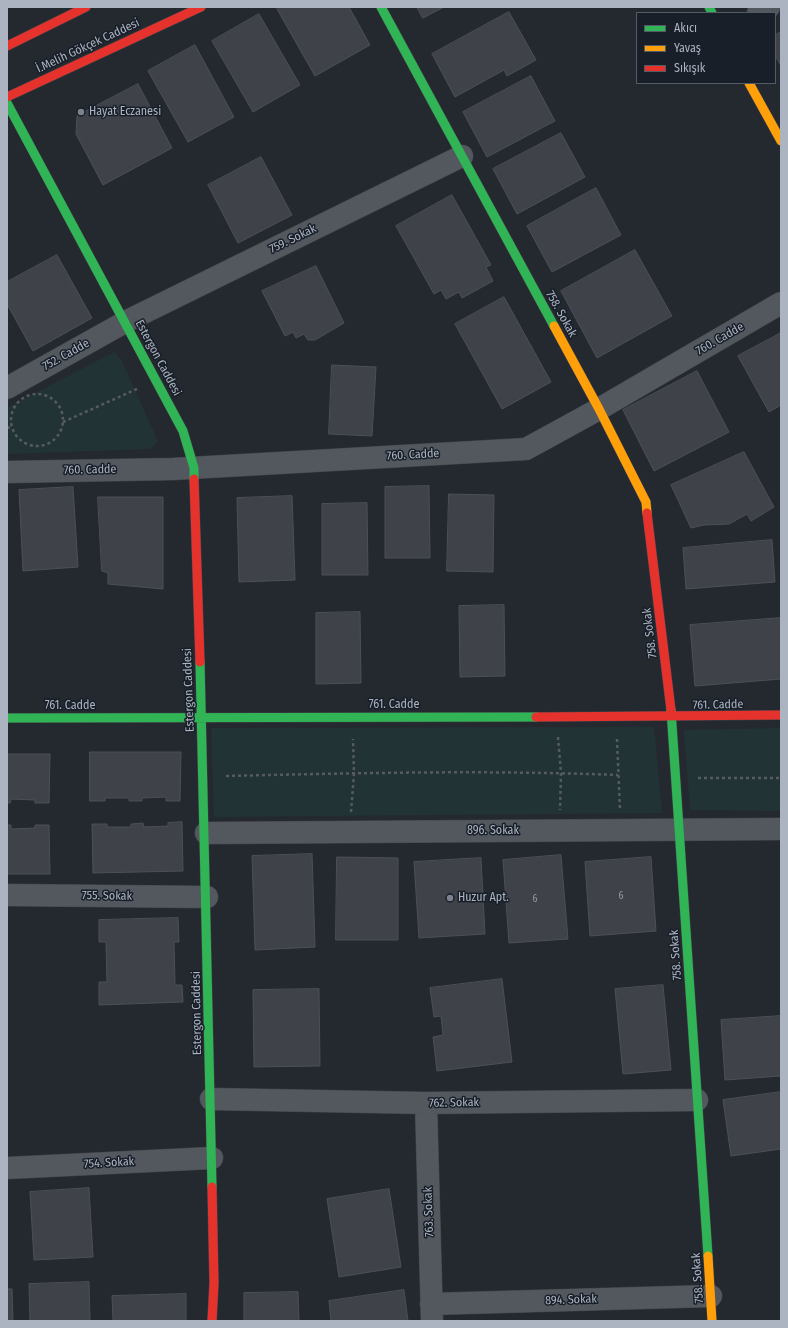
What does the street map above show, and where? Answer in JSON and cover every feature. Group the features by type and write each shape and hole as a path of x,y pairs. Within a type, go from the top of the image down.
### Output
{"street":[{"path":"7,46 86,7"},
{"name":"İ.Melih Gökçek Caddesi","path":"7,97 201,7"},
{"name":"758. Sokak","path":"381,7 599,409 646,502 672,717 712,1321"},
{"path":"760,12 769,7"},
{"path":"749,84 781,141"},
{"name":"Estergon Caddesi","path":"7,103 183,431 194,468 206,833 214,1283 212,1321"},
{"name":"759. Sokak","path":"125,322 462,156"},
{"name":"760. Cadde","path":"7,472 194,468 526,449 599,409 781,303"},
{"name":"752. Cadde","path":"7,388 125,322"},
{"name":"761. Cadde","path":"7,718 201,716 672,717 781,715"},
{"name":"896. Sokak","path":"206,833 781,829"},
{"name":"755. Sokak","path":"7,895 207,897"},
{"name":"762. Sokak","path":"211,1099 426,1103 697,1100"},
{"name":"763. Sokak","path":"426,1103 432,1313"},
{"name":"754. Sokak","path":"7,1168 212,1158"},
{"name":"894. Sokak","path":"432,1313 711,1296"}],"path":[{"path":"63,422 156,380"},
{"path":"34,394 48,397 58,405 62,413 63,422 57,437 44,446 36,446 21,441 11,427 13,409 18,402 34,394"},
{"path":"7,428 11,427"},
{"path":"353,832 351,812 354,774 354,717"},
{"path":"558,717 561,773 559,831"},
{"path":"616,717 621,830"},
{"path":"226,776 561,773 618,775"},
{"path":"676,778 781,778"}],"shaded area":[{"path":"114,352 122,361 158,441 151,449 7,454 7,408"},
{"path":"654,727 662,813 214,817 211,728"},
{"path":"781,728 781,811 690,810 684,730"}],"building":[{"path":"279,7 349,7 370,45 315,76 277,9"},
{"path":"417,7 444,7 423,18"},
{"path":"509,12 536,60 507,76 504,70 455,97 432,54"},
{"path":"259,14 300,85 253,112 212,41"},
{"path":"781,32 781,66 776,57 776,34"},
{"path":"195,45 234,117 188,142 148,71"},
{"path":"531,76 555,121 487,157 463,112"},
{"path":"138,84 172,148 103,185 76,134 77,116"},
{"path":"561,133 585,177 517,214 493,169"},
{"path":"261,157 292,215 238,243 208,185"},
{"path":"596,188 621,235 552,272 527,226"},
{"path":"452,195 491,265 486,267 493,281 462,298 459,292 446,299 441,290 434,294 396,226"},
{"path":"635,250 672,316 597,358 561,291"},
{"path":"57,255 92,318 33,351 7,304 7,282"},
{"path":"316,266 344,323 315,340 308,340 304,334 296,338 293,332 285,336 262,291"},
{"path":"504,297 551,382 502,409 455,324"},
{"path":"781,333 781,405 769,412 738,356"},
{"path":"332,365 376,367 372,436 329,434"},
{"path":"697,371 729,432 654,471 623,410"},
{"path":"744,452 774,507 751,521 747,514 729,524 704,525 691,528 671,485"},
{"path":"429,486 430,558 385,558 385,487"},
{"path":"73,487 78,567 23,571 19,490"},
{"path":"449,494 494,495 493,572 447,571"},
{"path":"292,496 295,580 239,582 237,498"},
{"path":"98,497 163,497 163,589 108,584 108,573 102,571"},
{"path":"367,503 368,575 322,575 322,504"},
{"path":"772,540 775,582 686,589 683,548"},
{"path":"504,605 505,676 460,677 459,606"},
{"path":"360,612 361,683 316,684 316,613"},
{"path":"781,618 781,679 695,686 690,625"},
{"path":"90,752 181,752 180,801 166,801 166,797 142,798 142,801 129,801 129,798 105,798 105,801 90,801"},
{"path":"7,754 50,754 49,803 35,803 35,800 11,799 10,803 7,803"},
{"path":"182,822 183,871 93,873 92,824 107,824 107,827 131,827 131,824 143,823 144,827 168,826 168,823"},
{"path":"7,825 11,825 11,829 35,828 35,825 49,825 50,874 7,874"},
{"path":"312,854 315,947 255,950 252,856"},
{"path":"561,855 568,939 509,943 503,860"},
{"path":"337,857 398,858 398,940 336,940"},
{"path":"651,857 656,931 590,936 585,862"},
{"name":"Huzur Apt.","path":"481,858 485,934 419,938 414,862"},
{"path":"178,918 179,942 174,942 175,985 182,985 183,1002 99,1005 99,982 107,982 106,942 99,942 99,920"},
{"path":"502,979 512,1062 437,1071 433,1037 443,1035 441,1016 434,1017 430,988"},
{"path":"663,985 671,1070 623,1074 615,989"},
{"path":"319,989 320,1066 254,1067 253,990"},
{"path":"781,1016 781,1076 725,1080 721,1020"},
{"path":"781,1092 781,1149 731,1156 723,1100"},
{"path":"89,1188 93,1257 34,1260 30,1192"},
{"path":"389,1189 401,1267 339,1277 327,1199"},
{"path":"89,1282 90,1321 30,1321 29,1284"},
{"path":"7,1289 12,1289 13,1321 7,1321"},
{"path":"404,1290 408,1321 331,1321 329,1301"},
{"path":"298,1292 299,1321 244,1321 244,1293"},
{"path":"186,1294 186,1321 113,1321 112,1296"}],"traffic: fast":[{"path":"381,7 554,326"},
{"path":"709,7 712,12"},
{"path":"7,103 183,431 194,468 194,479"},
{"path":"200,662 212,1187"},
{"path":"671,710 708,1256"},
{"path":"7,718 536,717"}],"traffic: slow":[{"path":"750,84 781,141"},
{"path":"554,326 599,409 646,502 647,513"},
{"path":"708,1256 712,1321"}],"traffic: jam":[{"path":"7,46 86,7"},
{"path":"7,97 201,7"},
{"path":"194,479 200,662"},
{"path":"647,513 671,710"},
{"path":"536,717 781,715"},
{"path":"212,1187 214,1283 212,1321"}],"place":[{"name":"Hayat Eczanesi","path":"81,112"},
{"name":"Huzur Apt.","path":"450,898"}]}
